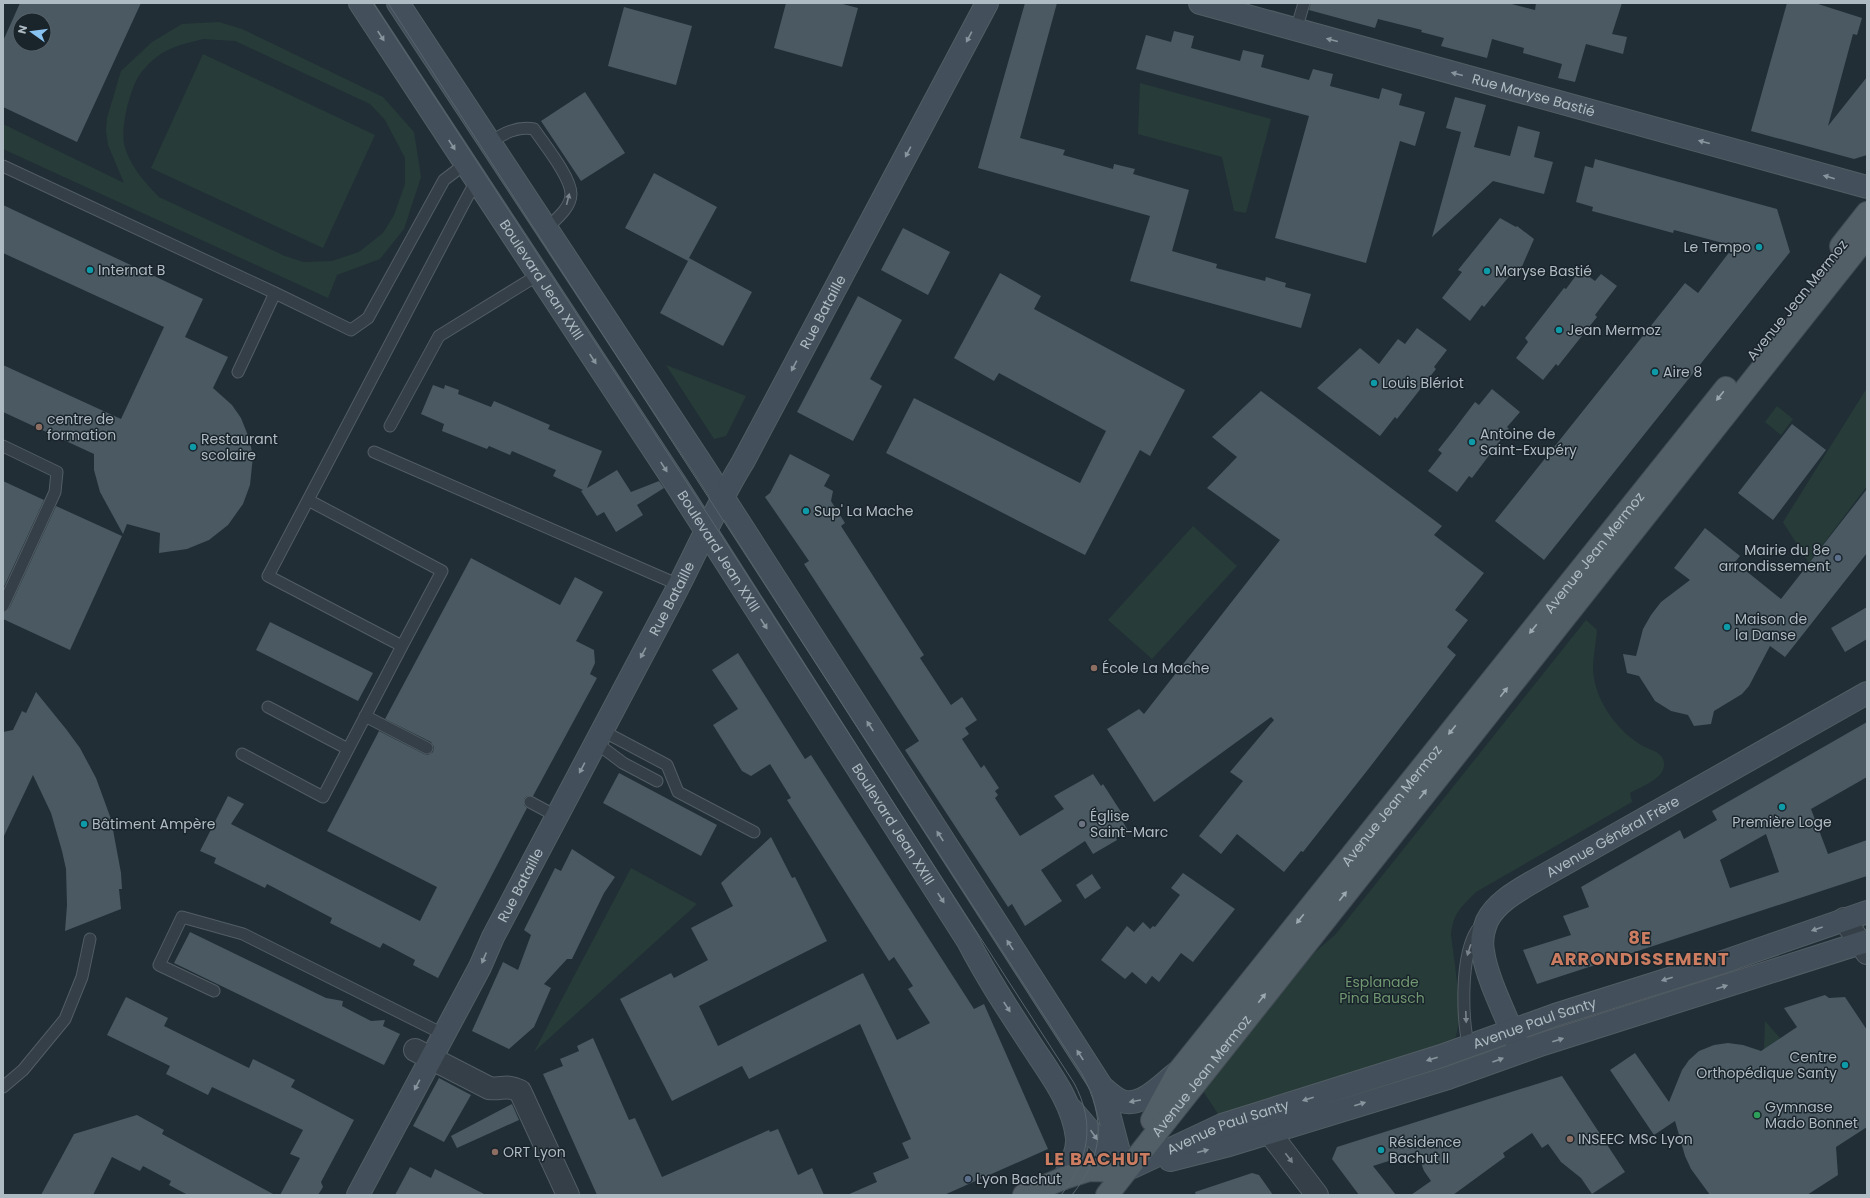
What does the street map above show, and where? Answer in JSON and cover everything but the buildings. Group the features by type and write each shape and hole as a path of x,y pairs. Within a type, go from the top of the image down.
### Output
{"main road":[{"name":"Boulevard Jean XXIII","path":"360,3 706,532 968,941 986,974 1068,1106 1124,1171"},
{"path":"398,3 724,498 1102,1088 1124,1171"},
{"name":"Rue Bataille","path":"358,1195 423,1054 443,1034 598,736 679,585 724,498 730,483 743,462 987,3"},
{"name":"Rue Maryse Bastié","path":"1200,3 1867,187"},
{"name":"Avenue Jean Mermoz","path":"1124,1171 1178,1072 1867,213"},
{"name":"Avenue Jean Mermoz","path":"1124,1171 1867,236"},
{"name":"Avenue Général Frère","path":"1521,1052 1486,966 1482,950 1482,936 1488,920 1500,905 1524,888 1867,693"},
{"name":"Avenue Paul Santy","path":"1124,1171 1219,1148 1266,1122 1512,1030 1867,912"},
{"name":"Avenue Paul Santy","path":"1266,1122 1448,1078 1521,1052 1865,946"},
{"path":"1102,1088 1120,1101 1131,1103 1141,1100 1178,1072"},
{"name":"Boulevard Jean XXIII","path":"1064,1178 1072,1162 1077,1139 1068,1106"},
{"path":"1024,1195 1064,1178 1089,1170 1124,1171"},
{"path":"1107,1195 1124,1171"}],"street":[{"path":"1844,919 1865,946"},
{"path":"423,1054 489,1088 496,1089 510,1087 520,1091 568,1195"},
{"path":"1266,1122 1317,1195"}],"lane":[{"path":"1296,30 1304,3"},
{"path":"490,143 501,135 513,130 526,128 534,130 559,165 566,178 571,195 565,210 546,229"},
{"path":"3,166 351,330 368,318 444,180 470,173"},
{"path":"402,646 268,576 308,500 470,173"},
{"path":"390,426 439,336 538,276"},
{"path":"238,372 275,293"},
{"path":"3,446 57,472 55,492 3,606"},
{"path":"374,452 679,585"},
{"path":"242,754 323,796 442,571 308,500"},
{"path":"268,706 348,749"},
{"path":"365,716 427,748"},
{"path":"598,736 623,763 658,781"},
{"path":"598,736 667,765 678,792 754,832"},
{"path":"530,802 556,816"},
{"path":"214,991 159,965 182,916 243,934 443,1034"},
{"path":"1476,1068 1468,1047 1464,976 1468,952 1476,931 1488,920"},
{"path":"3,1086 23,1070 65,1019 82,978 90,940"}],"green space":[{"path":"219,22 242,29 383,97 414,132 421,177 404,229 380,259 337,275 328,298 3,149 3,124 124,183 108,145 106,131 107,118 121,71 152,42 182,24","holes":["203,39 235,41 370,104 385,120 405,158 405,184 394,215 383,233 359,252 332,261 303,262 285,256 159,197 143,180 134,166 126,152 123,137 126,111 131,93 139,76 152,61 168,50 180,45"]},
{"path":"203,54 375,135 323,248 151,168"},
{"path":"1140,83 1271,119 1246,213 1234,211 1222,157 1138,134"},
{"path":"666,365 746,396 726,436 714,439"},
{"path":"1867,388 1867,486 1809,563 1783,522"},
{"path":"1777,406 1793,419 1781,435 1765,422"},
{"path":"1193,526 1237,566 1152,659 1108,620"},
{"name":"Esplanade Pina Bausch","path":"1586,620 1597,630 1593,664 1596,687 1600,698 1620,728 1641,745 1661,756 1664,765 1659,776 1648,784 1630,793 1632,802 1476,892 1462,906 1454,921 1451,935 1459,1005 1459,1019 1454,1041 1220,1117 1203,1091 1315,952 1335,935"},
{"path":"631,868 697,904 534,1052"},
{"path":"1765,1021 1780,1038 1764,1049"}],"tram line":[{"path":"373,3 712,521 1074,1083 1081,1098 1085,1113 1087,1127 1086,1141 1078,1168 1061,1195"},
{"path":"388,3 1082,1074 1090,1090 1095,1106 1098,1122 1098,1136 1096,1151 1090,1166 1083,1180 1072,1195"}],"place":[{"name":"Le Tempo","path":"1759,247"},
{"name":"Internat B","path":"90,270"},
{"name":"Maryse Bastié","path":"1487,271"},
{"name":"Jean Mermoz","path":"1559,330"},
{"name":"Aire 8","path":"1655,372"},
{"name":"Louis Blériot","path":"1374,383"},
{"name":"centre de formation","path":"39,427"},
{"name":"Antoine de Saint-Exupéry","path":"1472,442"},
{"name":"Restaurant scolaire","path":"193,447"},
{"name":"Sup' La Mache","path":"806,511"},
{"name":"Mairie du 8e arrondissement","path":"1838,558"},
{"name":"Maison de la Danse","path":"1727,627"},
{"name":"École La Mache","path":"1094,668"},
{"name":"Première Loge","path":"1782,807"},
{"name":"Bâtiment Ampère","path":"84,824"},
{"name":"Église Saint-Marc","path":"1082,824"},
{"name":"Centre Orthopédique Santy","path":"1845,1065"},
{"name":"Gymnase Mado Bonnet","path":"1757,1115"},
{"name":"INSEEC MSc Lyon","path":"1570,1139"},
{"name":"Résidence Bachut II","path":"1381,1150"},
{"name":"ORT Lyon","path":"495,1152"},
{"name":"Lyon Bachut","path":"968,1179"}],"district":[{"name":"8E ARRONDISSEMENT","path":"1640,948"},
{"name":"LE BACHUT","path":"1098,1159"}]}
